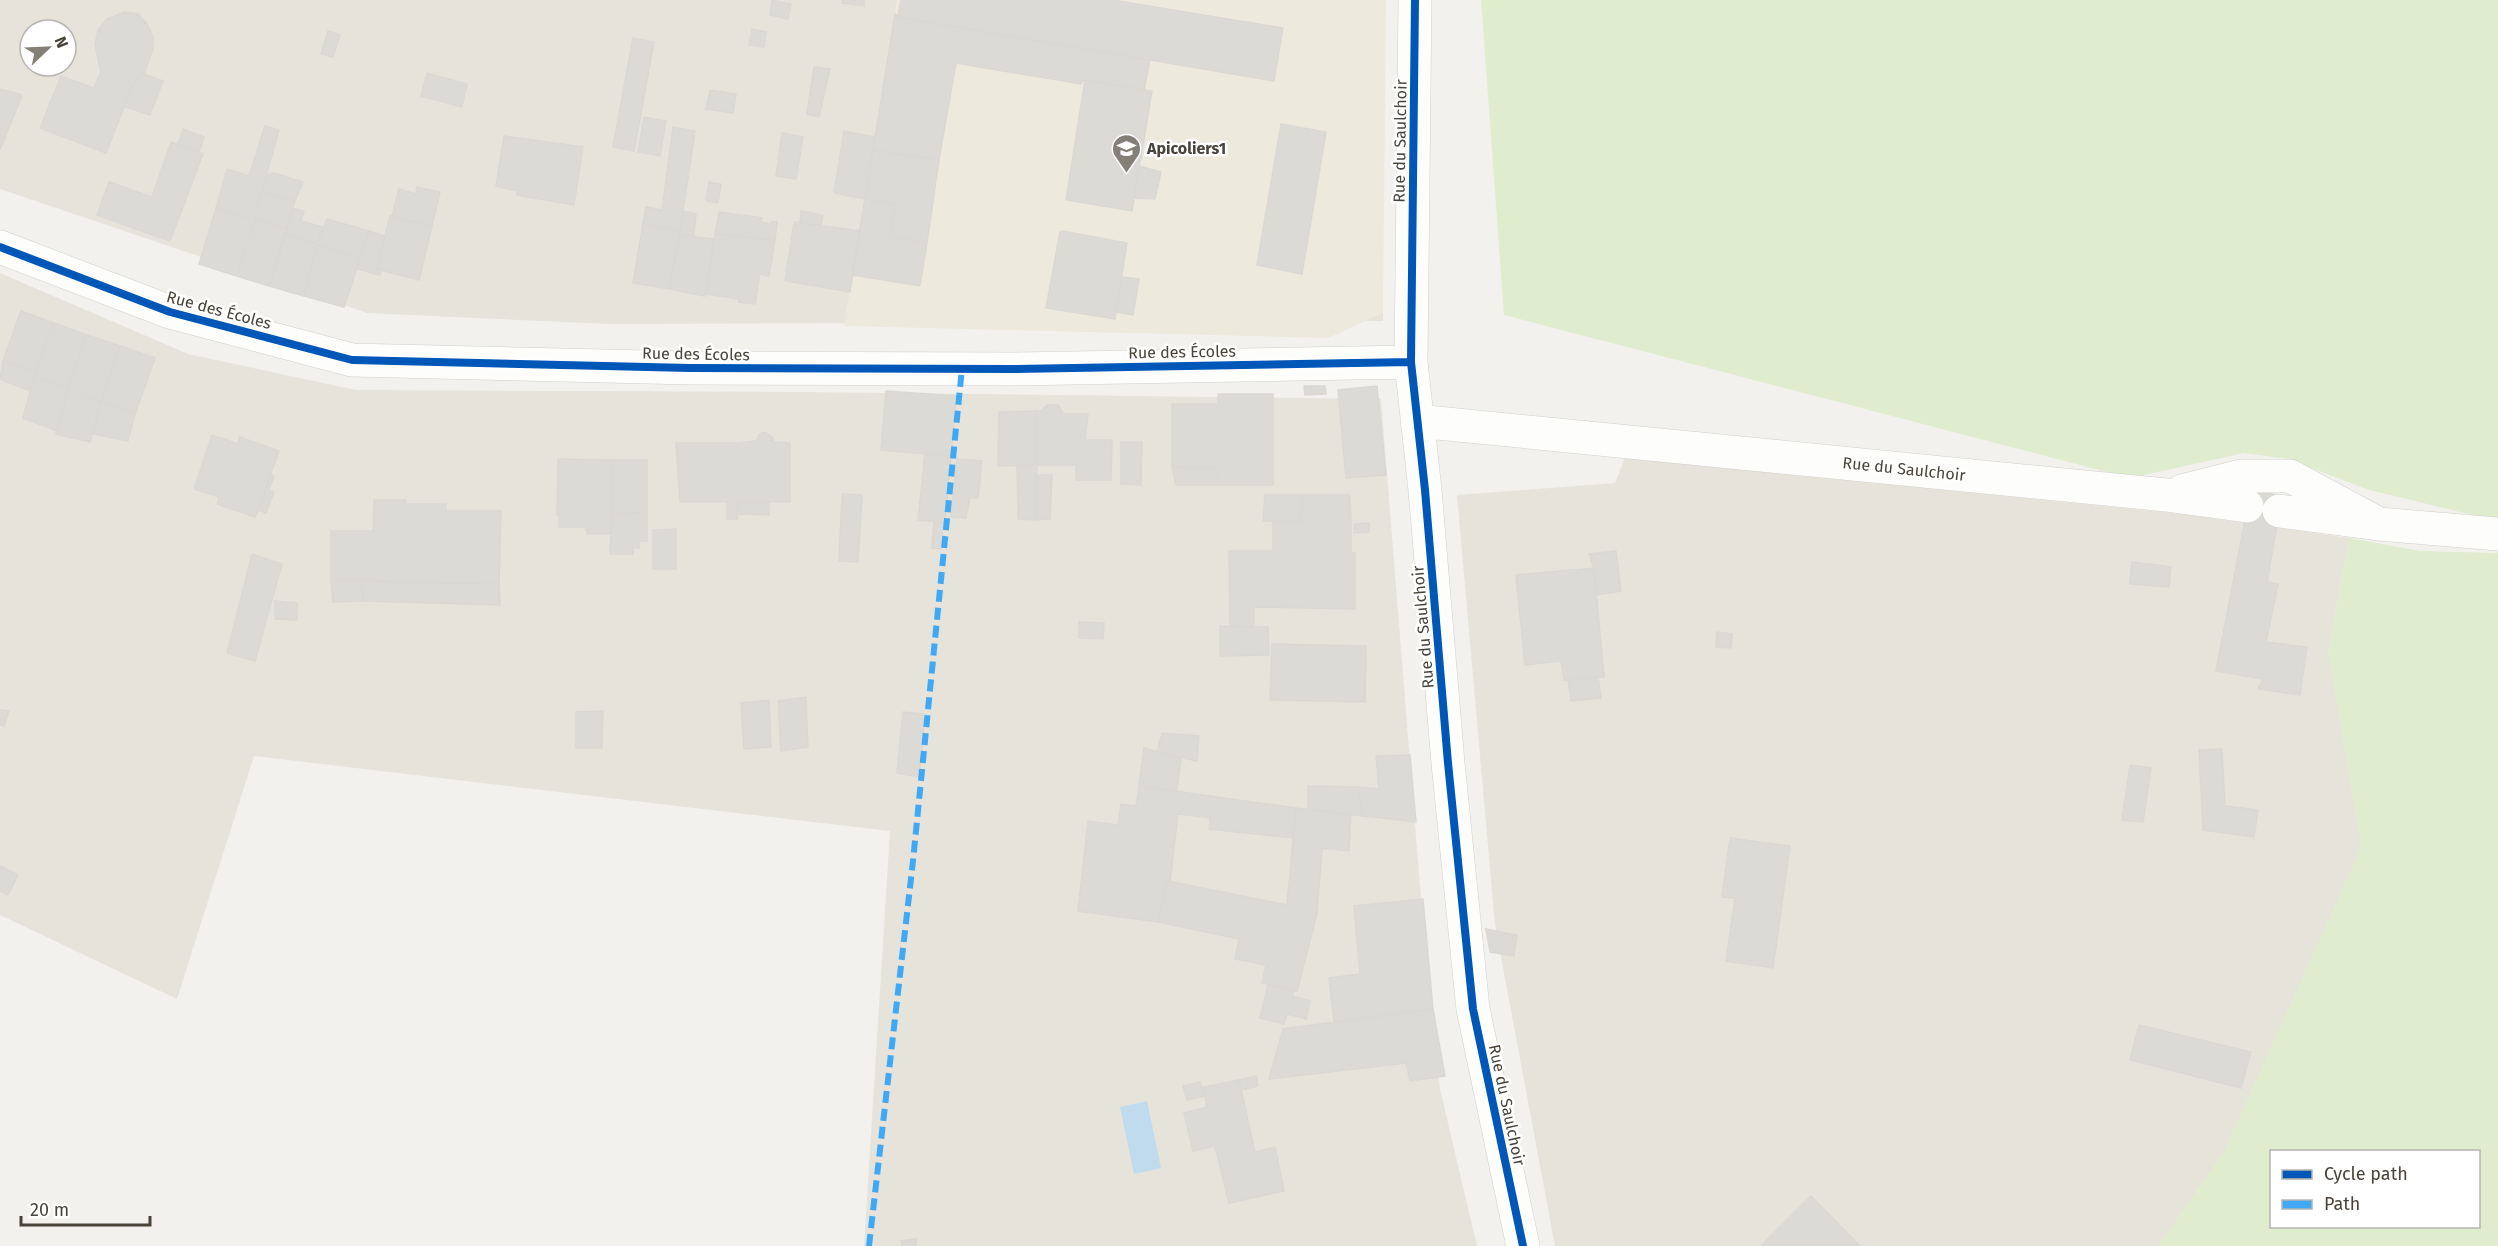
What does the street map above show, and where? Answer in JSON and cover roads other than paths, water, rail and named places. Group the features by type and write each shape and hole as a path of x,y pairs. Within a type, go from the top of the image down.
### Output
{"street":[{"name":"Rue du Saulchoir","path":"1415,0 1411,362 1473,1009 1523,1246"},
{"name":"Rue des Écoles","path":"0,247 170,312 352,360 690,368 1013,369 1411,362"},
{"name":"Rue du Saulchoir","path":"1418,422 2166,495 2247,506"},
{"path":"2166,495 2241,476 2290,476 2379,524"},
{"path":"2279,511 2379,524 2498,534"}],"water":[{"path":"1147,1101 1161,1168 1134,1174 1120,1107"}],"place":[{"name":"Apicoliers1","path":"1126,174"}]}
